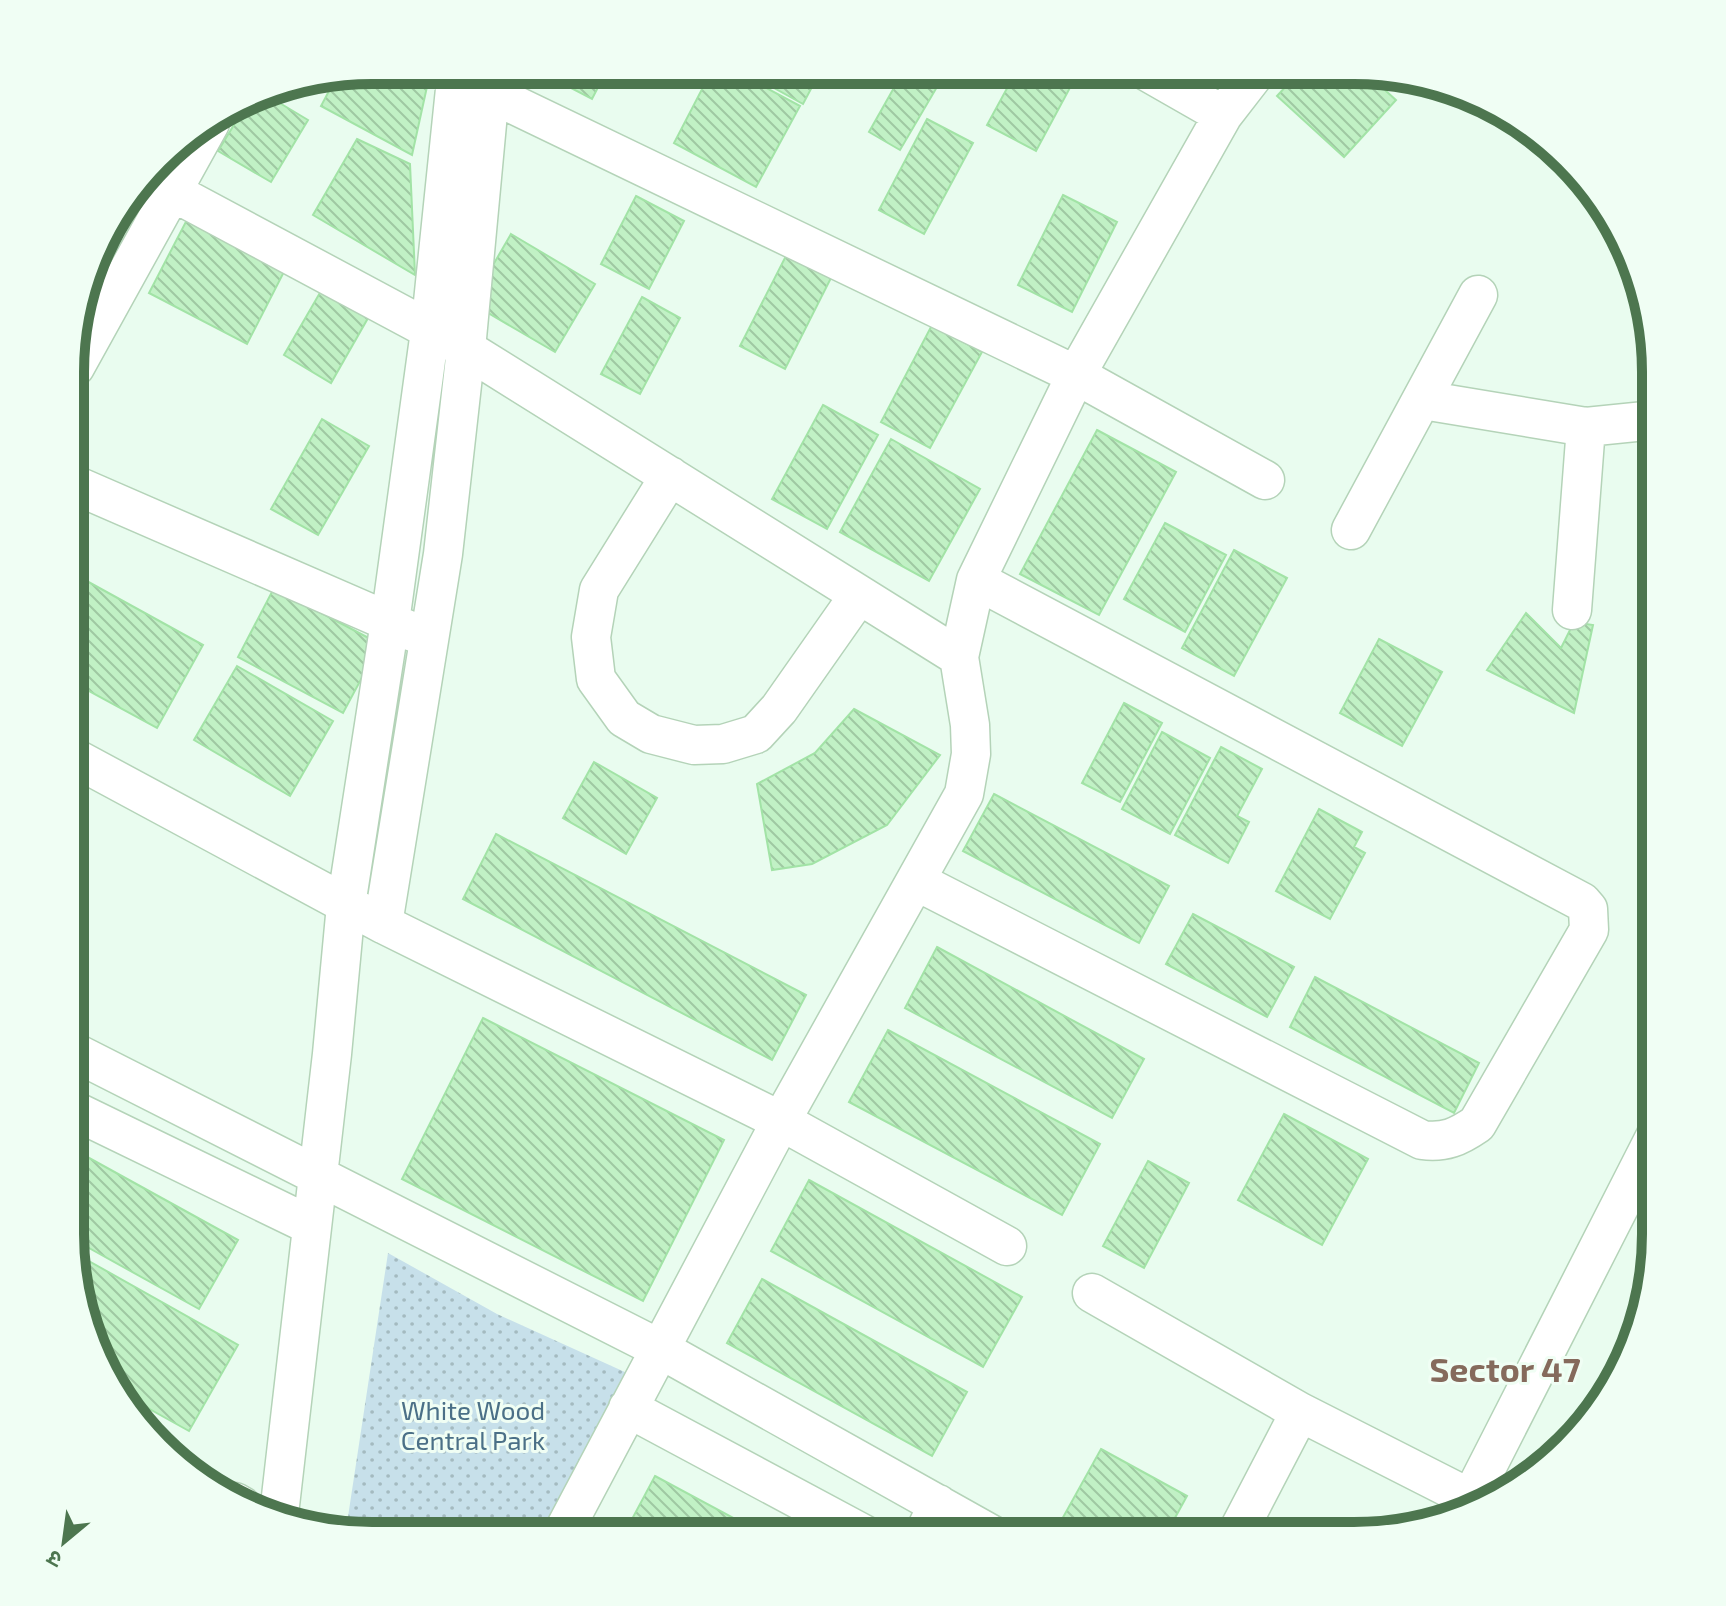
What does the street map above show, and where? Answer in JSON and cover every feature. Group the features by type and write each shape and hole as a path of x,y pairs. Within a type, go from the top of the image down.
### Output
{"street":[{"path":"280,1507 346,905 390,622 466,84"},
{"path":"383,924 430,639 466,349 467,84"},
{"path":"483,84 1076,375 1265,480"},
{"path":"1169,84 1223,115"},
{"path":"568,1522 781,1121 964,794 968,778 970,725 959,657 976,580 1076,375 1223,115 1247,84"},
{"path":"85,348 200,141"},
{"path":"171,191 466,349 959,657"},
{"path":"1351,530 1478,295"},
{"path":"1423,400 1586,427 1642,421"},
{"path":"1572,610 1586,427"},
{"path":"670,476 599,590 591,637 596,679 624,718 651,734 694,745 723,744 756,734 779,709 859,595"},
{"path":"84,489 430,639"},
{"path":"916,881 1422,1140 1439,1142 1459,1137 1477,1124 1589,930 1588,909 1582,902 976,580"},
{"path":"84,763 346,905 781,1121 1007,1246"},
{"path":"84,1057 660,1349 930,1520"},
{"path":"84,1115 312,1226"},
{"path":"1482,1492 1642,1164"},
{"path":"1092,1293 1300,1412 1469,1498"},
{"path":"628,1408 841,1522"},
{"path":"1243,1522 1300,1412"}],"green space":[{"name":"White Wood Central Park","path":"388,1253 497,1314 627,1373 556,1522 347,1521"}],"building":[{"path":"428,84 412,155 321,106 334,86"},
{"path":"563,84 600,84 592,99"},
{"path":"705,84 759,84 800,106 756,187 674,143"},
{"path":"767,84 814,84 803,104"},
{"path":"896,84 931,84 937,87 900,150 869,132"},
{"path":"1009,84 1072,84 1036,151 987,125"},
{"path":"1288,84 1354,84 1380,85 1396,100 1344,157 1277,96"},
{"path":"275,100 308,120 271,182 218,151 239,117"},
{"path":"927,119 973,143 924,234 879,210"},
{"path":"357,139 410,164 415,275 313,215"},
{"path":"1063,195 1117,222 1072,312 1018,285"},
{"path":"636,196 684,221 649,289 601,264"},
{"path":"191,212 289,262 247,344 149,293"},
{"path":"511,234 595,284 555,352 471,303"},
{"path":"788,252 832,276 785,369 740,346"},
{"path":"325,284 372,311 331,383 284,355"},
{"path":"642,297 680,318 640,394 601,374"},
{"path":"932,325 982,352 930,448 881,422"},
{"path":"823,405 878,435 827,529 772,499"},
{"path":"322,419 369,446 318,535 271,509"},
{"path":"1097,430 1176,472 1099,615 1020,574"},
{"path":"891,439 980,489 929,581 840,532"},
{"path":"1165,523 1226,555 1185,632 1124,599"},
{"path":"1234,550 1287,578 1234,676 1182,648"},
{"path":"84,580 203,645 157,728 84,688"},
{"path":"274,588 380,644 343,713 238,657"},
{"path":"1526,613 1561,648 1574,622 1593,625 1574,713 1487,670"},
{"path":"1379,639 1442,672 1402,746 1340,713"},
{"path":"237,666 333,721 290,796 194,740"},
{"path":"1124,703 1162,723 1120,802 1082,783"},
{"path":"854,709 940,755 887,825 812,864 772,870 757,784 815,753"},
{"path":"1162,732 1210,758 1170,834 1122,809"},
{"path":"1221,747 1262,769 1237,816 1249,822 1228,863 1175,835"},
{"path":"594,762 657,798 626,854 563,818"},
{"path":"994,794 1169,886 1139,943 963,851"},
{"path":"1319,809 1362,832 1354,847 1365,853 1330,919 1276,891"},
{"path":"496,834 806,995 772,1060 463,899"},
{"path":"1193,914 1294,967 1267,1017 1166,964"},
{"path":"937,947 1144,1059 1112,1118 905,1008"},
{"path":"1315,977 1479,1063 1454,1113 1290,1027"},
{"path":"483,1018 724,1140 643,1301 402,1179"},
{"path":"888,1030 1100,1144 1062,1215 849,1102"},
{"path":"1284,1114 1368,1159 1322,1245 1238,1200"},
{"path":"84,1155 238,1240 199,1309 85,1246"},
{"path":"1148,1161 1189,1183 1144,1268 1103,1246"},
{"path":"809,1180 1022,1297 983,1367 771,1251"},
{"path":"85,1259 238,1345 189,1431 139,1403 132,1394 99,1327"},
{"path":"762,1279 967,1392 932,1456 727,1343"},
{"path":"1101,1449 1187,1496 1173,1522 1060,1522"},
{"path":"655,1476 741,1522 630,1522"}],"district":[{"name":"Sector 47","path":"1505,1370"}]}
